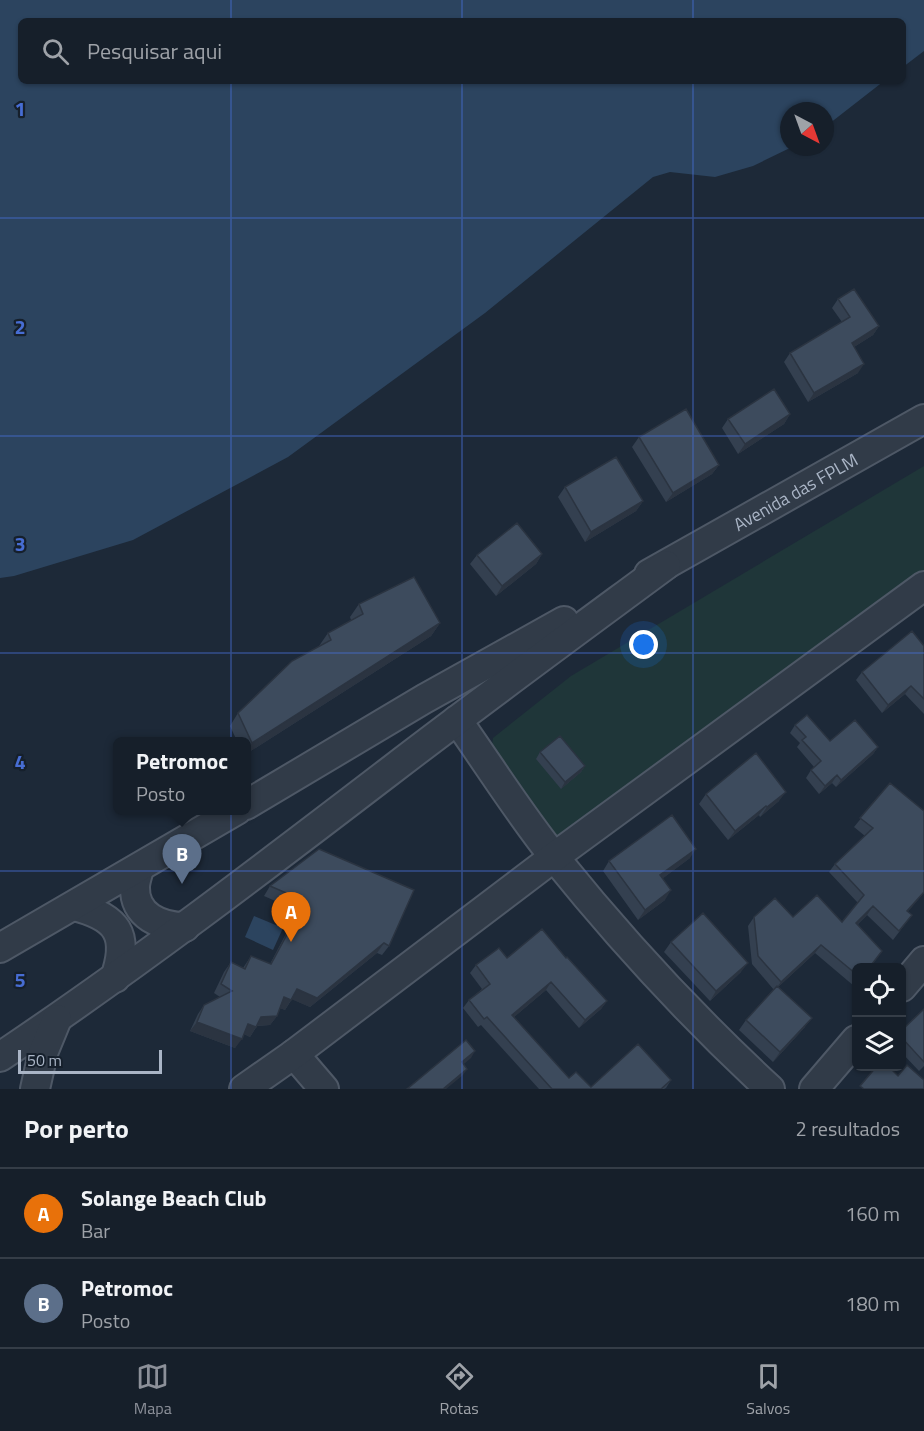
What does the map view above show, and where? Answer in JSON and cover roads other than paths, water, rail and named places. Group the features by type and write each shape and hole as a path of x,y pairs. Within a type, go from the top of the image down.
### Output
{"street":[{"name":"Avenida das FPLM","path":"666,565 924,419"},
{"path":"0,1057 116,978 666,565"},
{"path":"251,802 424,699 666,565"},
{"path":"244,1089 294,1054 554,857 924,586"},
{"path":"457,720 554,857 649,969 724,1047 770,1089"},
{"path":"0,948 229,815"},
{"path":"139,868 135,888 141,909 149,918 160,924 185,927"},
{"path":"75,906 108,918 118,930 122,943 121,961 116,978"},
{"path":"906,982 924,961"},
{"path":"34,1089 43,1053 57,1019"},
{"path":"814,1089 852,1045"},
{"path":"294,1054 324,1089"}],"water":[{"path":"0,0 924,0 924,51 906,65 906,18 18,18 18,84 880,84 834,120 834,102 780,102 780,153 753,166 715,177 670,172 653,177 485,313 288,457 133,540 14,576 0,578"},
{"path":"254,916 283,928 273,950 245,937"}],"place":[{"name":"Petromoc","path":"182,884"},
{"name":"Solange Beach Club","path":"291,942"}]}
